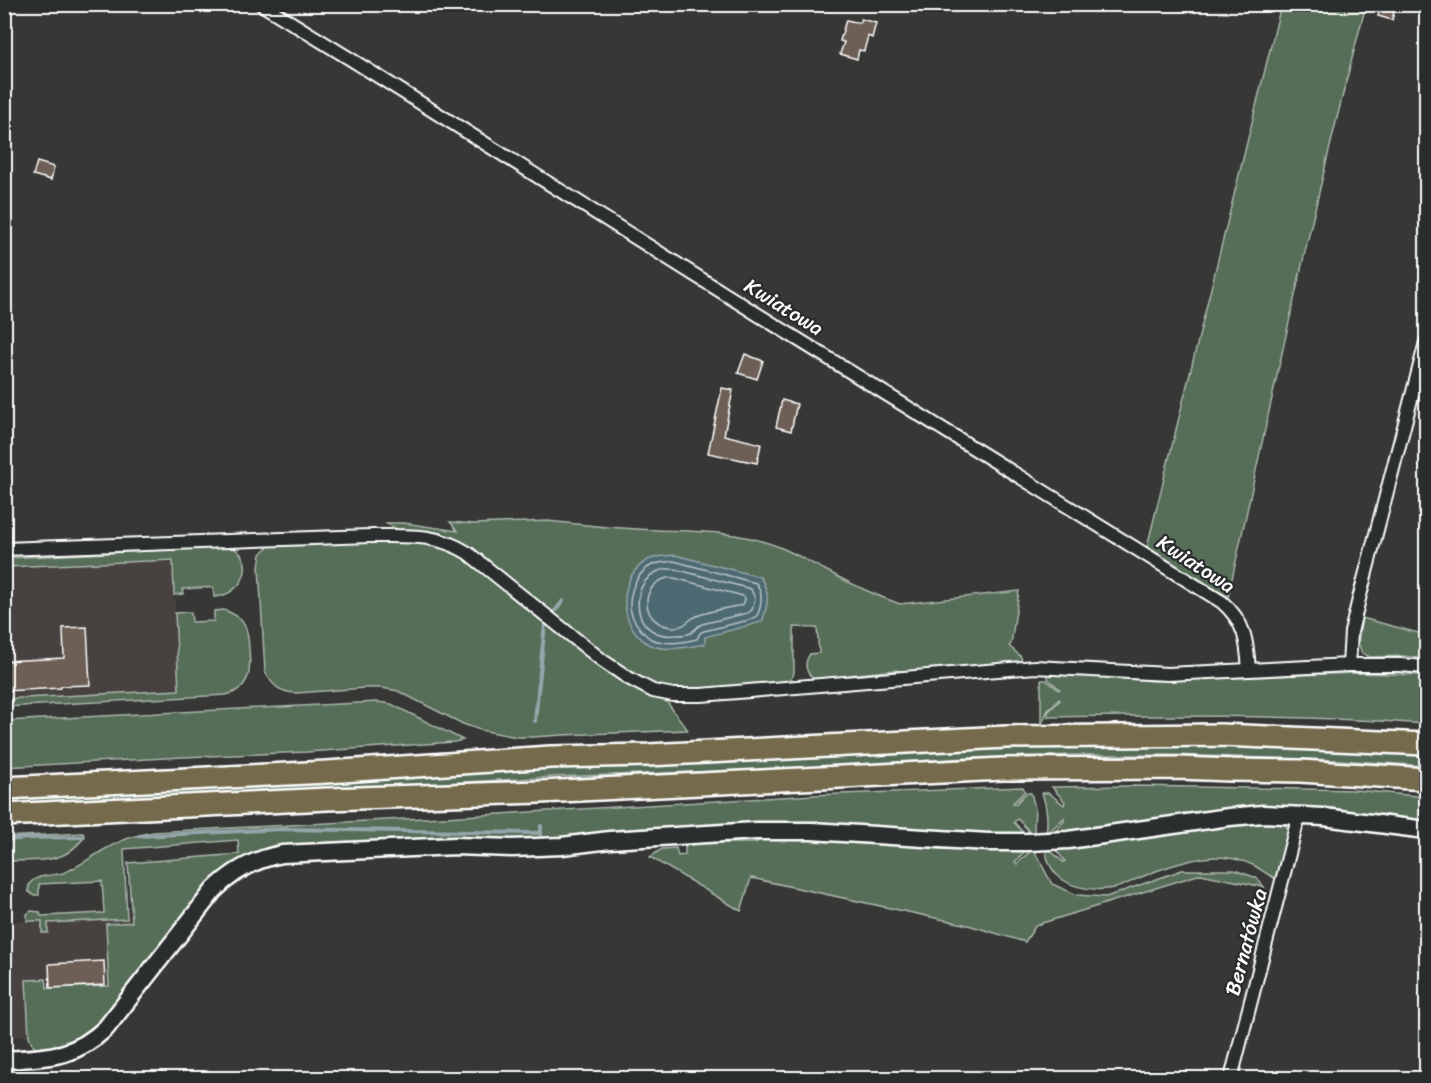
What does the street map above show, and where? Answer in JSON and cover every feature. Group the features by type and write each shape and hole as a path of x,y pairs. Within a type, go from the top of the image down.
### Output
{"highway":[{"path":"4,788 327,772 550,757 648,755 1006,737 1221,735 1426,744"},
{"path":"4,815 328,798 540,792 1003,769 1179,768 1300,771 1426,779"}],"street":[{"name":"Kwiatowa","path":"261,4 1222,602 1231,610 1241,625 1247,644 1250,670"},
{"path":"1349,665 1352,632 1359,599 1426,342"},
{"path":"4,549 370,536 430,537 450,543 468,553 603,661 630,679 653,691 673,695 701,695 1019,668 1053,667 1168,674 1349,665 1426,667"},
{"path":"4,1060 61,1055 79,1048 98,1036 214,890 240,870 260,858 269,856 455,846 512,848 562,846 610,840 756,831 810,831 988,842 1054,841 1263,814 1299,815 1426,830"},
{"name":"Bernatówka","path":"1231,1078 1299,815"}],"shaded area":[{"path":"173,560 179,690 5,699 4,567"},
{"path":"139,915 141,961 35,1044 29,1036 15,1036 5,1043 5,922"}],"green space":[{"path":"1281,5 1366,5 1311,226 1228,597 1147,547"},
{"path":"548,521 616,528 722,533 755,539 785,549 852,584 900,604 1019,591 1009,646 1021,657 1022,662 931,671 895,670 815,680 809,674 806,665 810,654 819,653 817,628 794,627 794,672 791,679 786,682 689,691 661,688 633,676 475,551 452,537 435,532 397,529 385,523 404,523 458,531 450,522 474,524"},
{"path":"426,542 449,549 470,561 632,688 666,701 688,730 517,737 480,730 463,724 398,691 365,688 296,693 277,687 265,672 259,566 261,554 270,545"},
{"path":"232,547 240,553 244,561 243,577 232,591 214,597 213,587 183,589 183,594 174,595 173,560 5,567 5,558"},
{"path":"224,610 237,616 244,624 250,657 248,677 244,684 234,692 226,695 5,707 5,699 179,690 175,613 191,612 192,622 214,621 214,611"},
{"path":"1362,618 1426,635 1426,659 1403,656 1370,657 1362,653 1358,643"},
{"path":"1048,673 1153,681 1354,673 1426,675 1426,724 1237,716 1048,717 1048,712 1059,699 1048,710 1041,726 1041,680 1046,680 1060,689 1048,679"},
{"path":"378,702 391,704 463,740 307,752 5,767 5,721"},
{"path":"1174,745 1343,749 1426,755 1426,766 1341,760 1171,755 1072,755 553,777 329,792 5,806 4,797 550,766 971,748"},
{"path":"1135,786 1355,790 1426,797 1426,822 1311,809 1248,807 1188,813 1113,828 1054,836 1064,818 1051,830 1051,851 1063,862 1065,861 1055,847 1224,825 1278,821 1285,824 1290,832 1278,876 1275,878 1246,862 1215,857 1169,866 1115,888 1088,889 1062,879 1050,865 1047,854 1047,816 1042,793 1049,793 1064,805 1065,802 1052,787"},
{"path":"1023,787 1025,791 1013,803 1015,804 1026,793 1031,793 1035,808 1036,854 1052,884 1077,895 1106,897 1182,870 1234,870 1257,878 1264,887 1201,874 1036,925 1025,942 968,925 751,878 741,911 650,857 662,849 676,848 678,856 685,855 685,847 689,842 755,843 770,836 841,838 941,849 1027,849 1015,862 1017,864 1029,852 1028,830 1018,819 1014,822 1026,836 733,826 643,829 591,837 242,861 99,1025 70,1046 38,1051 29,1036 26,980 46,979 47,988 109,986 106,924 132,922 128,863 239,854 238,840 124,849 127,919 48,923 48,933 42,933 42,921 27,921 27,914 31,911 40,912 41,916 104,913 102,881 39,884 39,895 33,895 28,891 29,886 38,878 63,873 118,843 138,835 154,832 815,795"},
{"path":"83,833 85,837 72,850 60,856 45,860 5,861 5,837"}],"water":[{"path":"675,555 760,577 766,589 767,599 762,622 705,637 705,644 664,648 644,641 630,624 627,614 625,604 628,583 639,566 648,560"}],"building":[{"path":"1381,4 1396,4 1392,20 1378,16"},
{"path":"861,19 876,23 872,38 868,36 864,51 859,50 857,59 840,54 844,42 840,41 846,20 860,23"},
{"path":"37,162 54,167 51,180 33,175"},
{"path":"745,354 763,361 757,379 738,373"},
{"path":"722,388 733,390 724,435 761,444 757,463 708,453"},
{"path":"782,400 797,404 791,431 776,427"},
{"path":"87,627 90,685 4,691 4,661 64,658 63,628"},
{"path":"104,961 105,985 50,988 49,964"}],"waterway":[{"path":"535,721 545,624 563,601"},
{"path":"541,826 541,839"},
{"path":"139,836 283,829 540,833"},
{"path":"4,840 82,837"}]}
